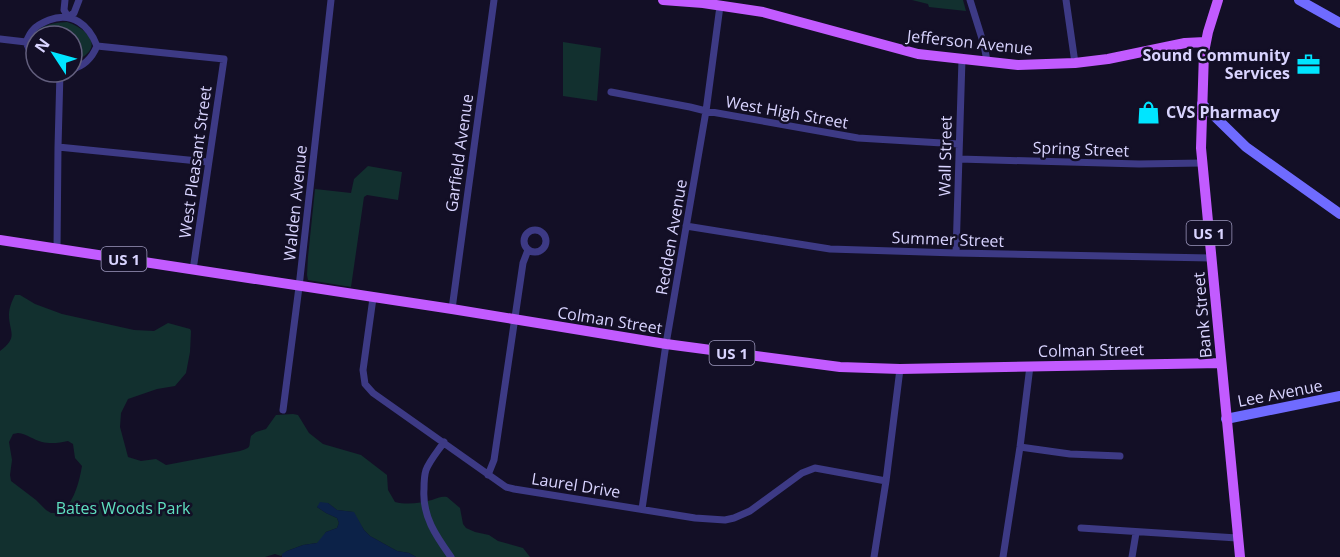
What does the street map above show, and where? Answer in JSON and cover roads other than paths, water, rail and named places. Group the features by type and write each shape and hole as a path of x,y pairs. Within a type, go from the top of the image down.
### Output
{"main road":[{"name":"Jefferson Avenue","path":"663,0 704,2 763,12 918,54 1018,65 1076,63 1108,59 1185,43 1205,42"},
{"name":"Bank Street","path":"1218,0 1203,55 1201,139 1240,557"},
{"path":"1299,0 1340,23"},
{"path":"1202,104 1246,147 1340,214"},
{"name":"Colman Street","path":"0,240 666,344 840,367 900,369 1221,363"},
{"name":"Lee Avenue","path":"1226,419 1340,396"}],"street":[{"path":"64,0 64,10 68,17 85,27 94,37 97,46 92,58 84,64"},
{"path":"41,24 52,19 68,17 74,13 79,0"},
{"name":"Walden Avenue","path":"283,410 331,0"},
{"name":"Garfield Avenue","path":"452,309 494,0"},
{"path":"970,0 987,61"},
{"path":"1066,0 1076,63"},
{"name":"Redden Avenue","path":"642,509 666,344 706,111 720,6"},
{"path":"0,39 24,42"},
{"name":"West Pleasant Street","path":"97,46 224,59 193,270"},
{"name":"Wall Street","path":"956,254 962,59"},
{"path":"57,249 60,84"},
{"name":"West High Street","path":"611,93 858,138 959,144"},
{"path":"57,147 208,162"},
{"name":"Spring Street","path":"959,159 1139,164 1203,163"},
{"name":"Summer Street","path":"686,226 830,249 956,254 1211,258"},
{"path":"488,475 494,460 523,263 528,250"},
{"name":"Laurel Drive","path":"373,298 363,370 365,384 373,393 506,487 695,518 725,520 750,511 802,473 815,468 886,481"},
{"path":"1003,557 1030,366"},
{"path":"874,557 900,369"},
{"path":"444,442 426,470 424,502 430,525 451,557"},
{"path":"1020,447 1070,454 1120,456"},
{"path":"1081,528 1237,538"},
{"path":"1132,557 1136,533"}],"water":[{"path":"320,502 328,503 337,510 354,512 370,536 397,551 416,557 282,557 282,554 287,551 317,543 326,532 337,528 339,523 337,518 317,507"}],"place":[{"name":"Sound Community Services","path":"1308,64"},
{"name":"CVS Pharmacy","path":"1148,112"}],"park label":[{"name":"Bates Woods Park","path":"123,508"}]}
